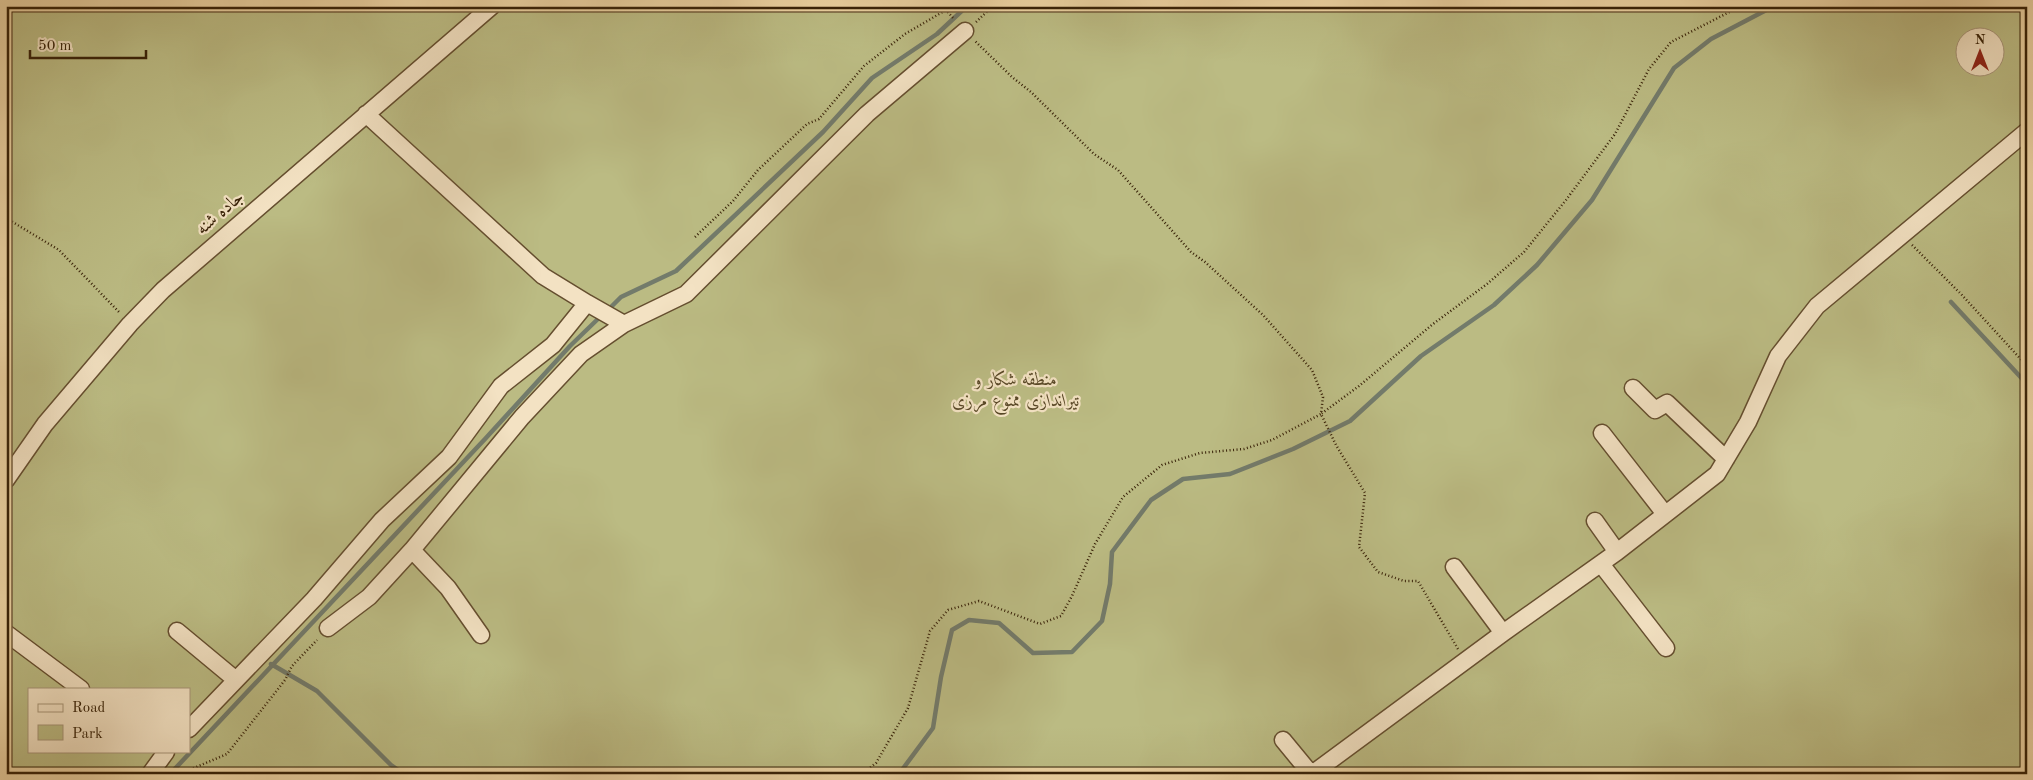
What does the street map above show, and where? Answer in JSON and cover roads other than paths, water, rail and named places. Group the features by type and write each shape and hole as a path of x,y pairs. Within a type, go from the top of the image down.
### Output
{"street":[{"name":"جاده شنه","path":"6,480 45,424 130,324 163,290 492,6"},
{"path":"328,628 369,597 412,550 522,417 581,354 619,321 686,294 867,114 966,31"},
{"path":"366,114 543,276 619,321"},
{"path":"1283,740 1312,774 1503,633 1617,552 1717,474 1748,422 1778,356 1817,306 2027,131"},
{"path":"190,728 314,598 382,520 449,457 501,386 553,345 591,305"},
{"path":"1633,388 1655,410 1667,403 1726,459"},
{"path":"1602,433 1665,514"},
{"path":"1595,521 1617,552"},
{"path":"412,550 448,588 481,635"},
{"path":"1600,564 1666,648"},
{"path":"1454,568 1503,633"},
{"path":"177,631 236,680"},
{"path":"6,633 81,688"},
{"path":"150,774 165,752"}],"waterway":[{"path":"608,310 621,297 676,271 823,132 872,78 937,34 967,6"},
{"path":"899,774 933,728 941,677 952,630 969,620 999,623 1033,653 1072,652 1102,621 1110,584 1112,552 1151,500 1183,479 1230,474 1293,449 1350,421 1421,356 1494,305 1537,265 1592,200 1674,68 1711,39 1774,6"},
{"path":"1951,302 2027,384"},
{"path":"170,774 570,346 602,315"},
{"path":"271,664 317,691 391,765 404,774"}],"park label":[{"name":"منطقه شکار و تیراندازی ممنوع مرزی","path":"1016,390"}]}
